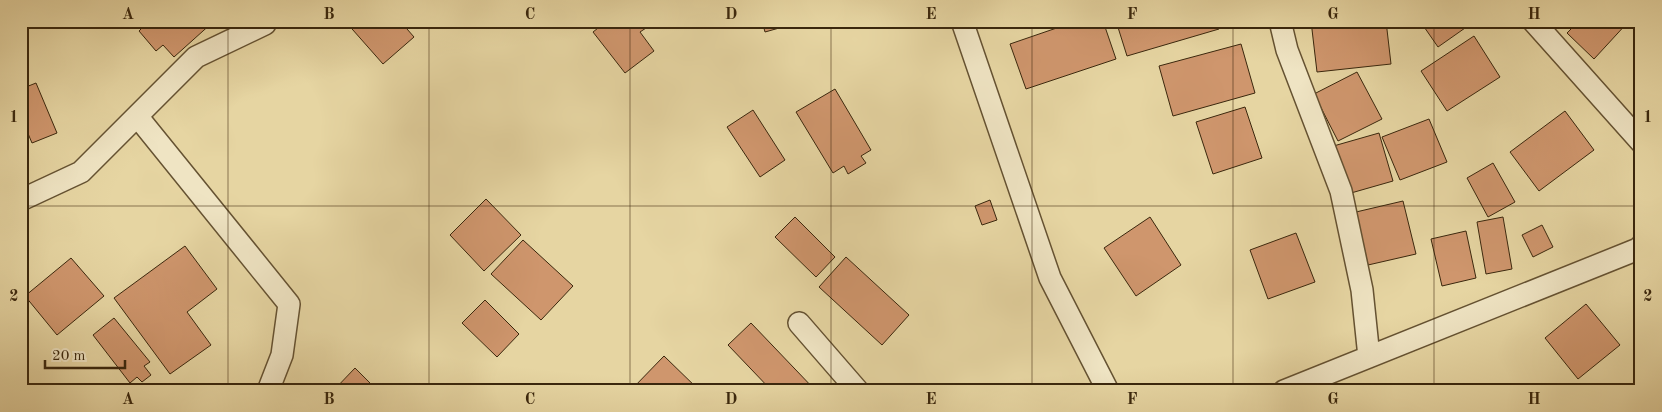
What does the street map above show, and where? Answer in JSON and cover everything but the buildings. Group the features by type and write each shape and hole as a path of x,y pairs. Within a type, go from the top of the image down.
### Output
{"street":[{"path":"962,21 1050,278 1108,391"},
{"path":"1280,21 1287,50 1342,191 1362,290 1369,357"},
{"path":"1533,21 1641,142"},
{"path":"21,200 81,172 196,57 265,24"},
{"path":"137,116 288,304 282,355 268,391"},
{"path":"1284,391 1638,249 1641,246"},
{"path":"799,323 858,391"}]}
